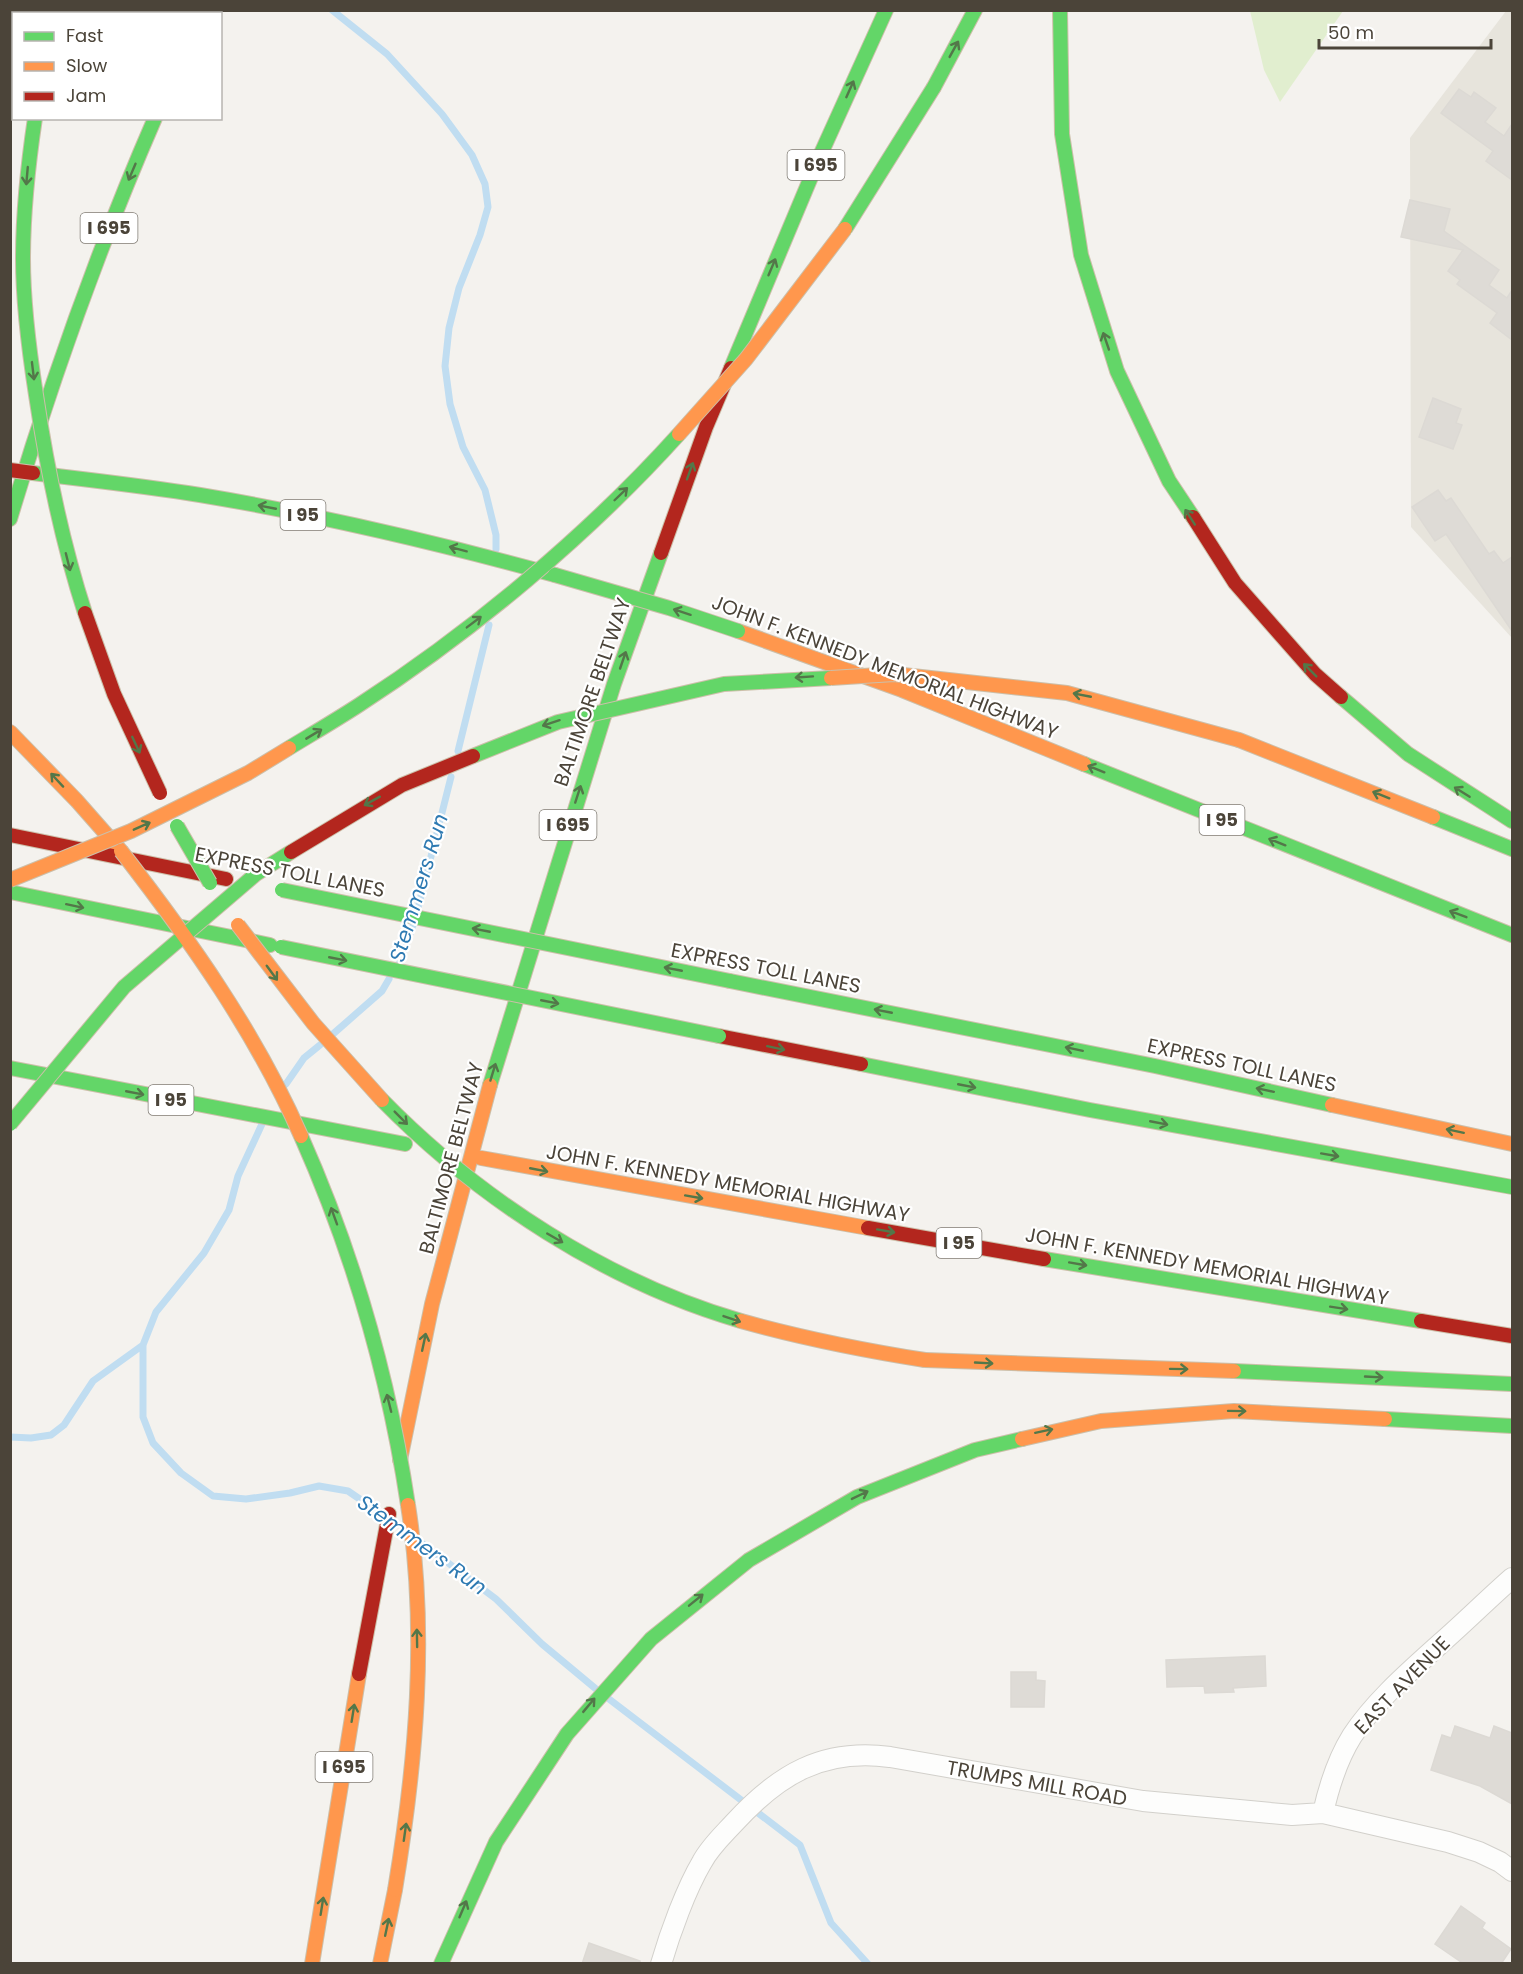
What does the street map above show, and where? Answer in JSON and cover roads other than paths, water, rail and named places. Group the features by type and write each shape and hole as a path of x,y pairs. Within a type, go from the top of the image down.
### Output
{"highway":[{"name":"BALTIMORE BELTWAY","path":"395,1482 432,1304 479,1120 567,828 614,684 715,406 819,158 886,10"},
{"path":"10,880 146,824 290,748 387,687 511,594 627,489 739,366 801,290 894,153 975,10"},
{"path":"1060,10 1059,77 1062,129 1072,215 1107,344 1124,389 1159,465 1210,548 1265,621 1291,650 1348,706 1411,757 1449,784 1512,821"},
{"path":"35,120 27,168 24,212 25,312 45,462 71,572 99,657 144,764 194,857 249,941 290,997 329,1044 385,1103 456,1169 500,1203 619,1273 737,1321 789,1336 832,1345 926,1360 1339,1375 1512,1384"},
{"name":"I 695","path":"10,519 79,306 120,199 155,120"},
{"name":"JOHN F. KENNEDY MEMORIAL HIGHWAY","path":"10,470 199,495 282,510 403,536 555,575 669,608 814,657 988,724 1343,869 1512,935"},
{"path":"10,1124 55,1064 111,1000 171,942 241,885 304,841 390,791 486,747 574,716 656,695 737,681 819,676 943,676 1026,685 1108,700 1192,723 1332,775 1512,849"},
{"path":"10,732 77,801 121,851 158,898 214,979 255,1046 290,1114 317,1172 354,1272 394,1425 409,1510 415,1562 418,1661 414,1746 404,1838 380,1964"},
{"name":"EXPRESS TOLL LANES","path":"10,835 1166,1068 1512,1144"},
{"path":"10,892 1090,1110 1512,1187"},
{"name":"JOHN F. KENNEDY MEMORIAL HIGHWAY","path":"10,1068 636,1187 1098,1268 1512,1336"},
{"path":"441,1964 466,1900 525,1791 552,1751 602,1689 651,1638 699,1598 768,1547 839,1505 913,1471 990,1445 1023,1436 1116,1418 1198,1411 1323,1415 1512,1426"},
{"name":"I 695","path":"312,1964 368,1619 389,1514"}],"street":[{"name":"EAST AVENUE","path":"1323,1813 1329,1786 1339,1760 1353,1735 1374,1708 1417,1665 1512,1578"},
{"name":"TRUMPS MILL ROAD","path":"661,1964 667,1942 701,1864 710,1850 763,1794 795,1772 814,1763 841,1756 865,1754 1143,1801 1292,1815 1323,1813 1448,1842 1489,1857 1512,1871"}],"waterway":[{"name":"Stemmers Run","path":"332,10 387,54 442,114 472,155 485,184 488,207 480,235 459,288 449,328 445,366 450,404 463,447 485,490 496,535 496,549"},
{"name":"Stemmers Run","path":"458,751 489,625"},
{"name":"Stemmers Run","path":"418,908 451,777"},
{"name":"Stemmers Run","path":"400,962 413,925"},
{"name":"Stemmers Run","path":"333,1034 382,991 389,979"},
{"name":"Stemmers Run","path":"286,1084 304,1058 320,1045"},
{"name":"Stemmers Run","path":"262,1124 238,1176 229,1210 204,1253 156,1312 143,1345 143,1417 153,1443 181,1473 213,1496 246,1499 290,1493 319,1486 348,1491 380,1513"},
{"path":"10,1437 31,1438 51,1435 64,1425 93,1381 143,1345"},
{"name":"Stemmers Run","path":"423,1544 496,1599 542,1644 596,1689"},
{"name":"Stemmers Run","path":"609,1699 800,1845 831,1923 868,1964"}]}
